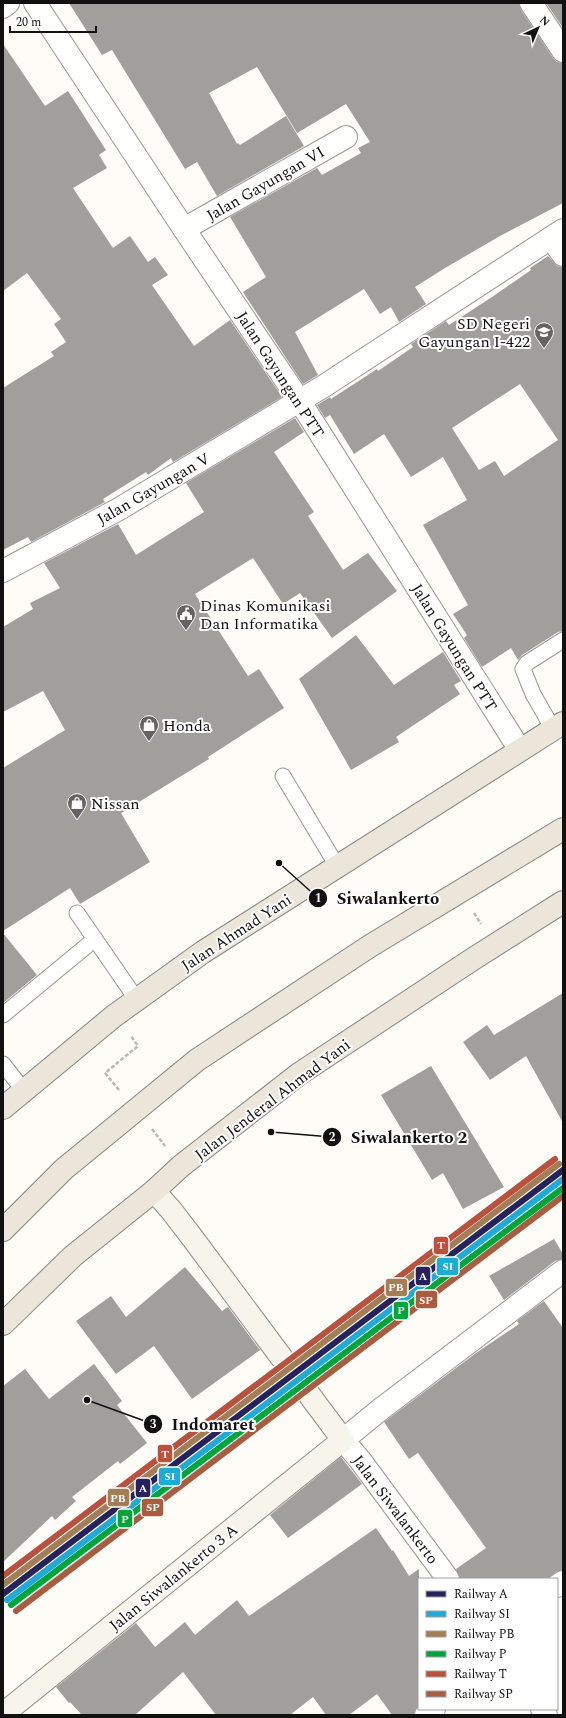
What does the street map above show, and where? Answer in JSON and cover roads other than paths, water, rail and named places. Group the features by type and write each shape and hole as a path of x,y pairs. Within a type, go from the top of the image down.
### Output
{"highway":[{"name":"Jalan Ahmad Yani","path":"3,1108 114,1016 203,952 558,726"},
{"path":"3,1230 64,1169 198,1060 370,946 563,829"},
{"name":"Jalan Jenderal Ahmad Yani","path":"3,1324 73,1256 154,1191 181,1166 299,1074 563,902"}],"main road":[{"path":"154,1191 187,1230 343,1440"},
{"name":"Jalan Siwalankerto 3 A","path":"3,1714 343,1440"}],"street":[{"path":"3,7 8,3"},
{"name":"Jalan Gayungan PTT","path":"35,3 184,229 300,400 520,750"},
{"path":"531,3 563,51"},
{"name":"Jalan Gayungan VI","path":"184,229 346,137"},
{"name":"Jalan Gayungan V","path":"3,571 119,509 559,241"},
{"path":"343,1440 380,1408 563,1272"},
{"name":"Jalan Siwalankerto","path":"343,1440 360,1460 447,1578"}],"lane":[{"path":"558,726 533,694 523,669 527,663 563,640"},
{"path":"283,776 337,866"},
{"path":"77,913 137,1000"},
{"path":"3,1015 95,939"},
{"path":"3,1064 24,1090"}],"rail line":[{"name":"T","path":"3,1576 555,1159"},
{"name":"PB","path":"3,1585 559,1164"},
{"name":"A","path":"3,1594 563,1170"},
{"name":"SI","path":"7,1600 563,1179"},
{"name":"P","path":"11,1605 563,1188"},
{"name":"SP","path":"16,1611 563,1196"}],"place":[{"name":"SD Negeri Gayungan I-422","path":"544,349"},
{"name":"Dinas Komunikasi Dan Informatika","path":"186,631"},
{"name":"Honda","path":"149,742"},
{"name":"Nissan","path":"77,820"},
{"name":"Siwalankerto","path":"279,863"},
{"name":"Siwalankerto 2","path":"271,1132"},
{"name":"Indomaret","path":"87,1400"}]}
